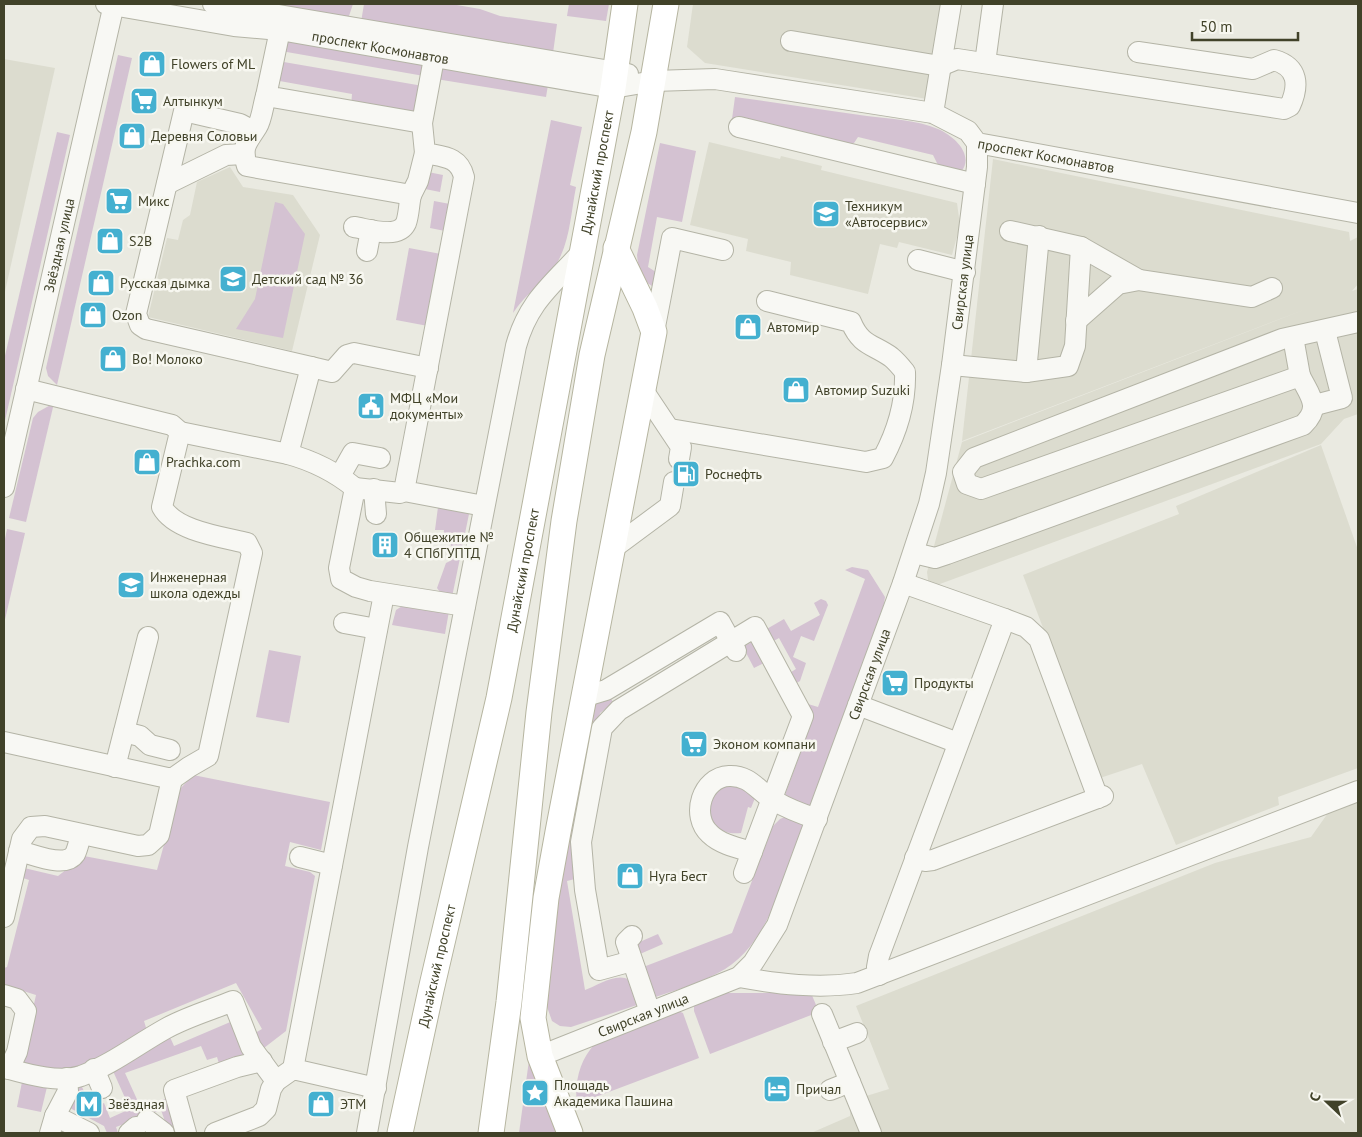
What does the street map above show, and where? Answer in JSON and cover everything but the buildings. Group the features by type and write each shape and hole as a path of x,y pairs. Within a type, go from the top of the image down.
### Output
{"main road":[{"name":"Дунайский проспект","path":"400,1133 431,990 500,698 614,80 625,4"},
{"path":"491,1133 509,1002 532,770 563,531 592,355 654,81 666,4"},
{"path":"570,1133 538,1046 534,1002 546,898 654,332 645,308 616,248"}],"street":[{"name":"проспект Космонавтов","path":"111,4 236,13 436,50 614,80 715,79 933,113 968,131 978,143 1358,212"},
{"name":"Звёздная улица","path":"4,487 8,449 26,389 111,4"},
{"name":"проспект Космонавтов","path":"213,4 280,30 436,50"},
{"path":"933,113 951,4"},
{"path":"985,63 993,4"},
{"path":"280,30 258,126 246,141 243,154 247,166 411,195"},
{"path":"791,41 940,66 957,59 1284,109 1290,106 1297,87 1295,76 1280,62 1270,61 1253,69 1138,52"},
{"path":"367,251 362,228 388,233 399,231 406,223 411,195 418,181 425,153 422,123 436,50"},
{"path":"1274,71 1286,81 1284,109"},
{"path":"266,96 422,123"},
{"path":"253,130 240,124 184,111 136,314 140,325 146,329 332,372 347,355 354,353 379,365 428,368"},
{"path":"739,127 975,184"},
{"name":"Свирская улица","path":"538,1046 650,1012 739,977 753,963 777,926 914,553 936,473 964,272 978,143"},
{"path":"404,491 464,177 459,163 454,159 425,153"},
{"path":"166,184 226,155 243,154"},
{"path":"1010,230 1081,247 1139,280"},
{"path":"1026,372 1039,236"},
{"path":"654,332 672,238 723,250"},
{"path":"952,365 1026,372 1068,366 1075,346 1081,247"},
{"path":"367,1133 418,847 484,506 521,329 533,304 581,253"},
{"path":"918,260 964,272"},
{"path":"1076,321 1118,284 1139,280 1252,297 1272,288"},
{"path":"670,429 866,462 883,458 894,436 905,389 905,372 892,358 864,343 852,322 767,301"},
{"path":"1300,376 981,489 967,484 964,472 974,458 1293,337 1358,322"},
{"path":"1315,405 1342,398 1325,331"},
{"path":"914,553 935,558 948,554 1303,425 1312,417 1315,405 1300,376 1293,337"},
{"path":"288,454 311,367"},
{"path":"26,389 160,420 172,425 180,432 288,454 318,463 356,484 484,506"},
{"path":"643,390 681,447 679,459"},
{"path":"4,917 22,839 31,827 45,826 138,846 148,845 159,835 172,780 189,767 215,758 252,553 247,544 184,526 165,512 162,507 180,432"},
{"path":"380,458 353,453 356,484 339,574 341,579 356,587 394,589 465,606"},
{"path":"612,549 670,506 674,482"},
{"path":"356,484 376,514"},
{"path":"903,584 1026,627 1039,639 1100,797 934,860 924,862 915,858"},
{"path":"215,1133 260,1116 266,1109 271,1089 276,1082 293,1069 377,629 394,589"},
{"path":"879,974 877,967 879,956 1004,619"},
{"path":"583,697 606,690 720,622 734,646"},
{"path":"344,623 377,629"},
{"path":"632,961 600,970 584,890 581,842 602,728 619,710 734,646 755,627 803,716 744,873"},
{"path":"115,767 148,637"},
{"path":"858,705 958,743"},
{"path":"124,732 140,736 150,745 170,750"},
{"path":"4,742 172,780"},
{"path":"752,852 710,834 703,825 700,815 701,799 710,784 728,776 743,777 753,782 772,800 817,819"},
{"path":"739,977 775,984 841,986 857,983 1358,791"},
{"path":"19,850 60,861 69,859 74,855 81,835"},
{"path":"300,857 332,865"},
{"path":"632,936 626,942 650,1012"},
{"path":"4,995 17,999 26,1012 17,1052 6,1069 67,1078 80,1076 142,1044 166,1028 233,1001 252,1047 276,1082"},
{"path":"822,1014 870,1133"},
{"path":"833,1042 856,1033"},
{"path":"186,1133 174,1090 237,1067 262,1061"},
{"path":"94,1069 102,1088"},
{"path":"293,1069 376,1088"},
{"path":"67,1078 68,1091 52,1124 89,1133"},
{"path":"830,1090 850,1082"},
{"path":"138,1127 164,1133"}],"shaded area":[{"path":"258,4 353,4 348,19"},
{"path":"364,4 451,4 480,9 500,16 557,24 553,53 361,22"},
{"path":"569,4 609,4 606,21 567,16"},
{"path":"693,4 961,4 946,102 705,63 687,47"},
{"path":"286,39 422,63 424,76 281,51"},
{"path":"118,55 132,58 57,385 48,376 46,368"},
{"path":"4,59 55,68 4,296"},
{"path":"278,61 423,86 417,118 351,107 352,94 274,80"},
{"path":"444,67 548,85 546,97 436,79"},
{"path":"735,97 903,120 930,126 944,132 956,141 964,153 966,159 965,166 961,172 939,167 933,155 858,137 854,143 845,146 732,119"},
{"path":"551,120 582,127 570,185 576,187 570,226 565,245 557,263 513,313"},
{"path":"57,132 70,135 4,425 4,360"},
{"name":"Техникум «Автосервис»","path":"709,142 780,159 781,156 822,166 821,170 957,203 960,225 952,255 899,242 897,248 880,244 868,294 790,275 791,262 746,251 748,239 690,225"},
{"path":"660,143 696,151 682,222 657,217 648,267 656,272 654,285 652,286 645,280 639,268 637,255"},
{"path":"993,159 1349,232 1350,241 1358,237 1358,284 1352,291 1358,289 1358,414 1344,419 1321,444 929,588 927,572 962,442 1306,309 962,441"},
{"name":"Детский сад № 36","path":"230,167 243,187 293,195 320,235 292,351 148,317 167,238 178,240 183,220 190,215 197,182"},
{"path":"428,172 443,175 440,192 425,189"},
{"path":"434,201 450,204 445,231 430,228"},
{"path":"275,202 283,204 305,234 283,338 236,329 255,299"},
{"path":"409,248 441,254 428,326 396,320"},
{"path":"54,403 26,522 9,518 33,418 38,412"},
{"path":"1321,445 1358,550 1358,768 1278,797 1279,805 1176,845 1142,764 1100,778 1023,575 1179,514 1176,506"},
{"path":"438,507 469,514 452,597 443,596 437,588 446,563 452,560 454,552 450,543 443,541 444,530 435,530"},
{"path":"7,529 25,533 4,624 4,544"},
{"path":"852,567 868,570 885,597 884,604 809,810 785,796 811,724 808,704 818,707 865,579 845,570"},
{"path":"821,599 826,601 828,605 814,641 801,636 793,657 806,663 800,681 793,685 788,674 796,669 779,638 770,643 765,630 784,619 791,631 820,615 814,603"},
{"path":"404,605 449,611 445,634 392,625 396,610"},
{"path":"752,642 764,663 754,668 743,647"},
{"path":"269,650 301,656 289,723 256,717"},
{"path":"610,696 613,703 600,713 573,848 575,879 567,881 585,990 607,980 624,978 629,980 637,1005 571,1027 560,1026 552,1021 546,1004 558,895 595,703"},
{"path":"193,775 330,802 321,850 290,842 285,866 310,872 315,876 286,1031 260,1051 255,1033 262,1029 236,983 144,1021 147,1031 77,1069 20,1067 36,995 4,985 4,968 7,967 29,880 23,878 24,868 58,876 84,856 157,870 179,790"},
{"path":"727,785 738,785 755,798 751,808 748,807 741,833 729,833 720,829 714,824 710,816 709,808 712,800"},
{"path":"1358,801 1358,1133 811,1133 850,1116 850,1101 889,1089 856,1006 1215,863 1311,837 1328,813"},
{"path":"785,817 804,823 773,907 763,927 750,946 736,961 718,973 650,999 638,969 732,933 773,826"},
{"path":"658,934 663,944 640,954 635,944"},
{"path":"725,993 811,993 819,1012 710,1054 694,1011 694,1005"},
{"path":"678,1011 683,1013 699,1058 577,1104 576,1088 579,1072 585,1057 595,1044 620,1032"},
{"path":"235,1020 248,1054 220,1067 217,1057 207,1060 201,1046 125,1073 140,1106 169,1098 177,1122 174,1133 169,1133 161,1110 116,1127 118,1133 107,1133 104,1126 68,1107 79,1087 90,1082 82,1087 92,1108 104,1103 110,1118 130,1109 113,1071 170,1037 174,1046"},
{"name":"Площадь Академика Пашина","path":"530,1053 562,1133 519,1133"},
{"path":"22,1082 47,1087 41,1112 17,1107"}],"place":[{"name":"Flowers of ML","path":"152,64"},
{"name":"Алтынкум","path":"144,101"},
{"name":"Деревня Соловьи","path":"132,136"},
{"name":"Микс","path":"119,201"},
{"name":"Техникум «Автосервис»","path":"826,214"},
{"name":"S2B","path":"110,241"},
{"name":"Детский сад № 36","path":"233,279"},
{"name":"Русская дымка","path":"101,283"},
{"name":"Ozon","path":"93,315"},
{"name":"Автомир","path":"748,327"},
{"name":"Во! Молоко","path":"113,359"},
{"name":"Автомир Suzuki","path":"796,390"},
{"name":"МФЦ «Мои документы»","path":"371,406"},
{"name":"Prachka.com","path":"147,462"},
{"name":"Роснефть","path":"686,474"},
{"name":"Общежитие № 4 СПбГУПТД","path":"385,545"},
{"name":"Инженерная школа одежды","path":"131,585"},
{"name":"Продукты","path":"895,683"},
{"name":"Эконом компани","path":"694,744"},
{"name":"Нуга Бест","path":"630,876"},
{"name":"Причал","path":"777,1089"},
{"name":"Площадь Академика Пашина","path":"535,1093"},
{"name":"Звёздная","path":"89,1104"},
{"name":"ЭТМ","path":"321,1104"}]}
